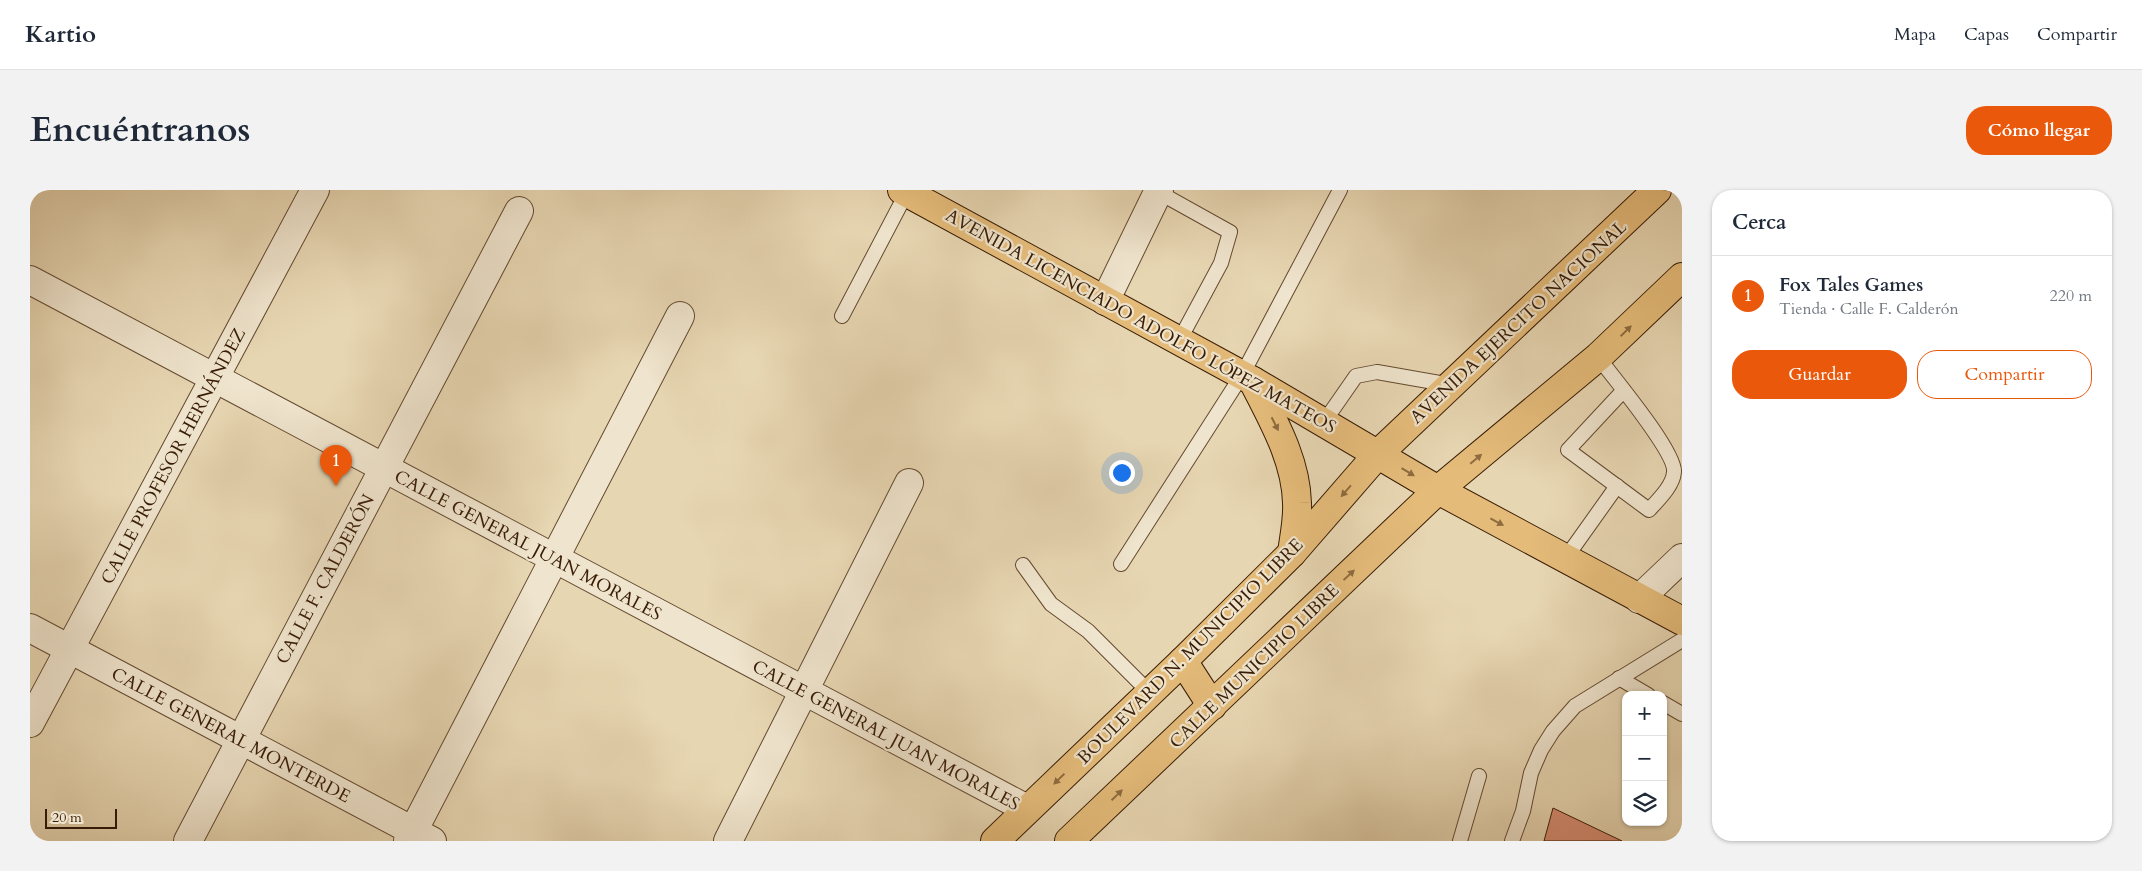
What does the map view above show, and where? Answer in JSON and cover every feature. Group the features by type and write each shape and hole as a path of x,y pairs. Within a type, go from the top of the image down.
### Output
{"main road":[{"name":"AVENIDA EJERCITO NACIONAL","path":"1378,454 1657,190"},
{"name":"AVENIDA LICENCIADO ADOLFO LÓPEZ MATEOS","path":"904,191 1247,378 1438,490 1682,621"},
{"path":"1438,490 1598,357 1682,277"},
{"path":"1247,378 1279,432 1292,468 1298,504 1292,553"},
{"name":"BOULEVARD N. MUNICIPIO LIBRE","path":"995,841 1183,662 1292,553 1378,454"},
{"name":"CALLE MUNICIPIO LIBRE","path":"1069,841 1438,490"},
{"path":"1183,662 1212,706"}],"street":[{"name":"CALLE PROFESOR HERNÁNDEZ","path":"30,723 316,190"},
{"path":"1105,301 1158,191"},
{"name":"CALLE F. CALDERÓN","path":"188,841 518,211"},
{"name":"CALLE GENERAL JUAN MORALES","path":"30,280 554,560 1027,809"},
{"path":"417,838 554,560 680,316"},
{"path":"728,841 909,483"},
{"path":"1639,599 1682,558"},
{"name":"CALLE GENERAL MONTERDE","path":"30,628 241,740 417,838"}],"lane":[{"path":"1121,564 1247,378 1340,190"},
{"path":"842,316 904,191"},
{"path":"1158,191 1230,232 1221,263 1179,341"},
{"path":"1598,357 1656,434 1672,460 1674,471 1671,482 1650,510 1568,450 1623,391"},
{"path":"1324,422 1356,376 1377,372 1451,385"},
{"path":"1565,559 1618,486"},
{"path":"1023,565 1051,604 1088,631 1150,693"},
{"path":"1512,841 1523,811 1531,773 1541,750 1553,731 1574,706 1682,640"},
{"path":"1619,678 1641,691"},
{"path":"1667,706 1682,714"},
{"path":"1460,841 1480,776"}],"building":[{"path":"1553,808 1622,841 1544,841"}],"place":[{"name":"Fox Tales Games","path":"336,486"}]}
